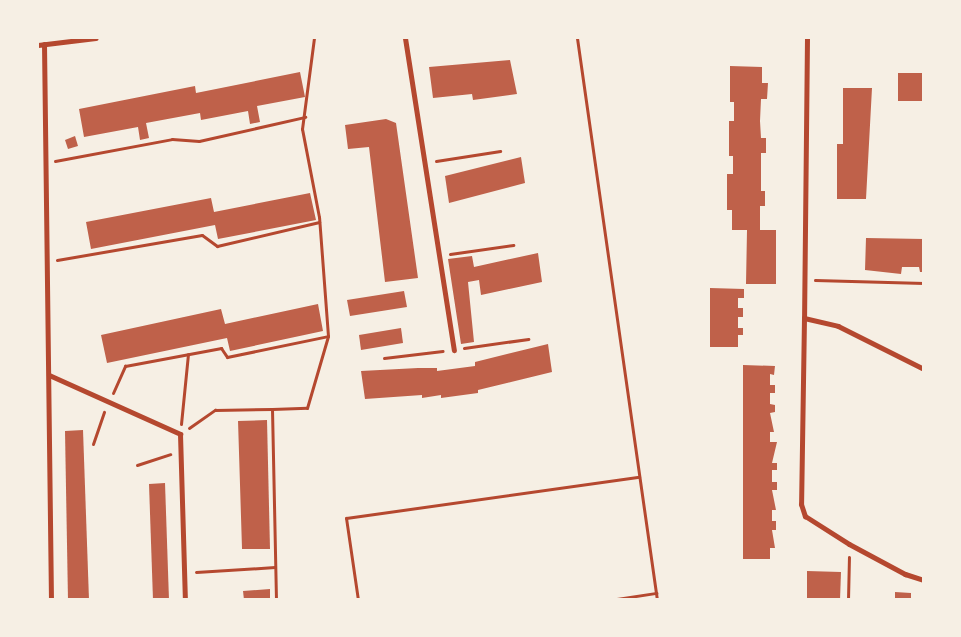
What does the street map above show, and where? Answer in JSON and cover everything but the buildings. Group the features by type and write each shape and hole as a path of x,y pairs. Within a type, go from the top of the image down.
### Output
{"street":[{"path":"38,45 96,38"},
{"path":"405,38 454,350"},
{"path":"807,38 801,504 805,516 814,523 849,544 924,580"},
{"path":"44,44 51,600"},
{"path":"804,318 838,326 924,369"},
{"path":"48,375 180,434 185,600"}],"path":[{"path":"180,434 215,410 307,408 328,336 320,222 302,130 314,38"},
{"path":"577,38 657,600"},
{"path":"46,163 172,139 199,141 304,117"},
{"path":"425,162 500,151"},
{"path":"47,261 202,234 217,246 320,222"},
{"path":"439,256 513,245"},
{"path":"804,280 924,283"},
{"path":"93,444 108,402 125,366 221,348 227,357 328,336"},
{"path":"384,358 528,339"},
{"path":"180,434 188,354"},
{"path":"272,409 276,600"},
{"path":"137,465 162,454"},
{"path":"358,600 346,518 639,477"},
{"path":"848,600 849,544"},
{"path":"184,573 275,567"},
{"path":"610,600 656,593"}]}
